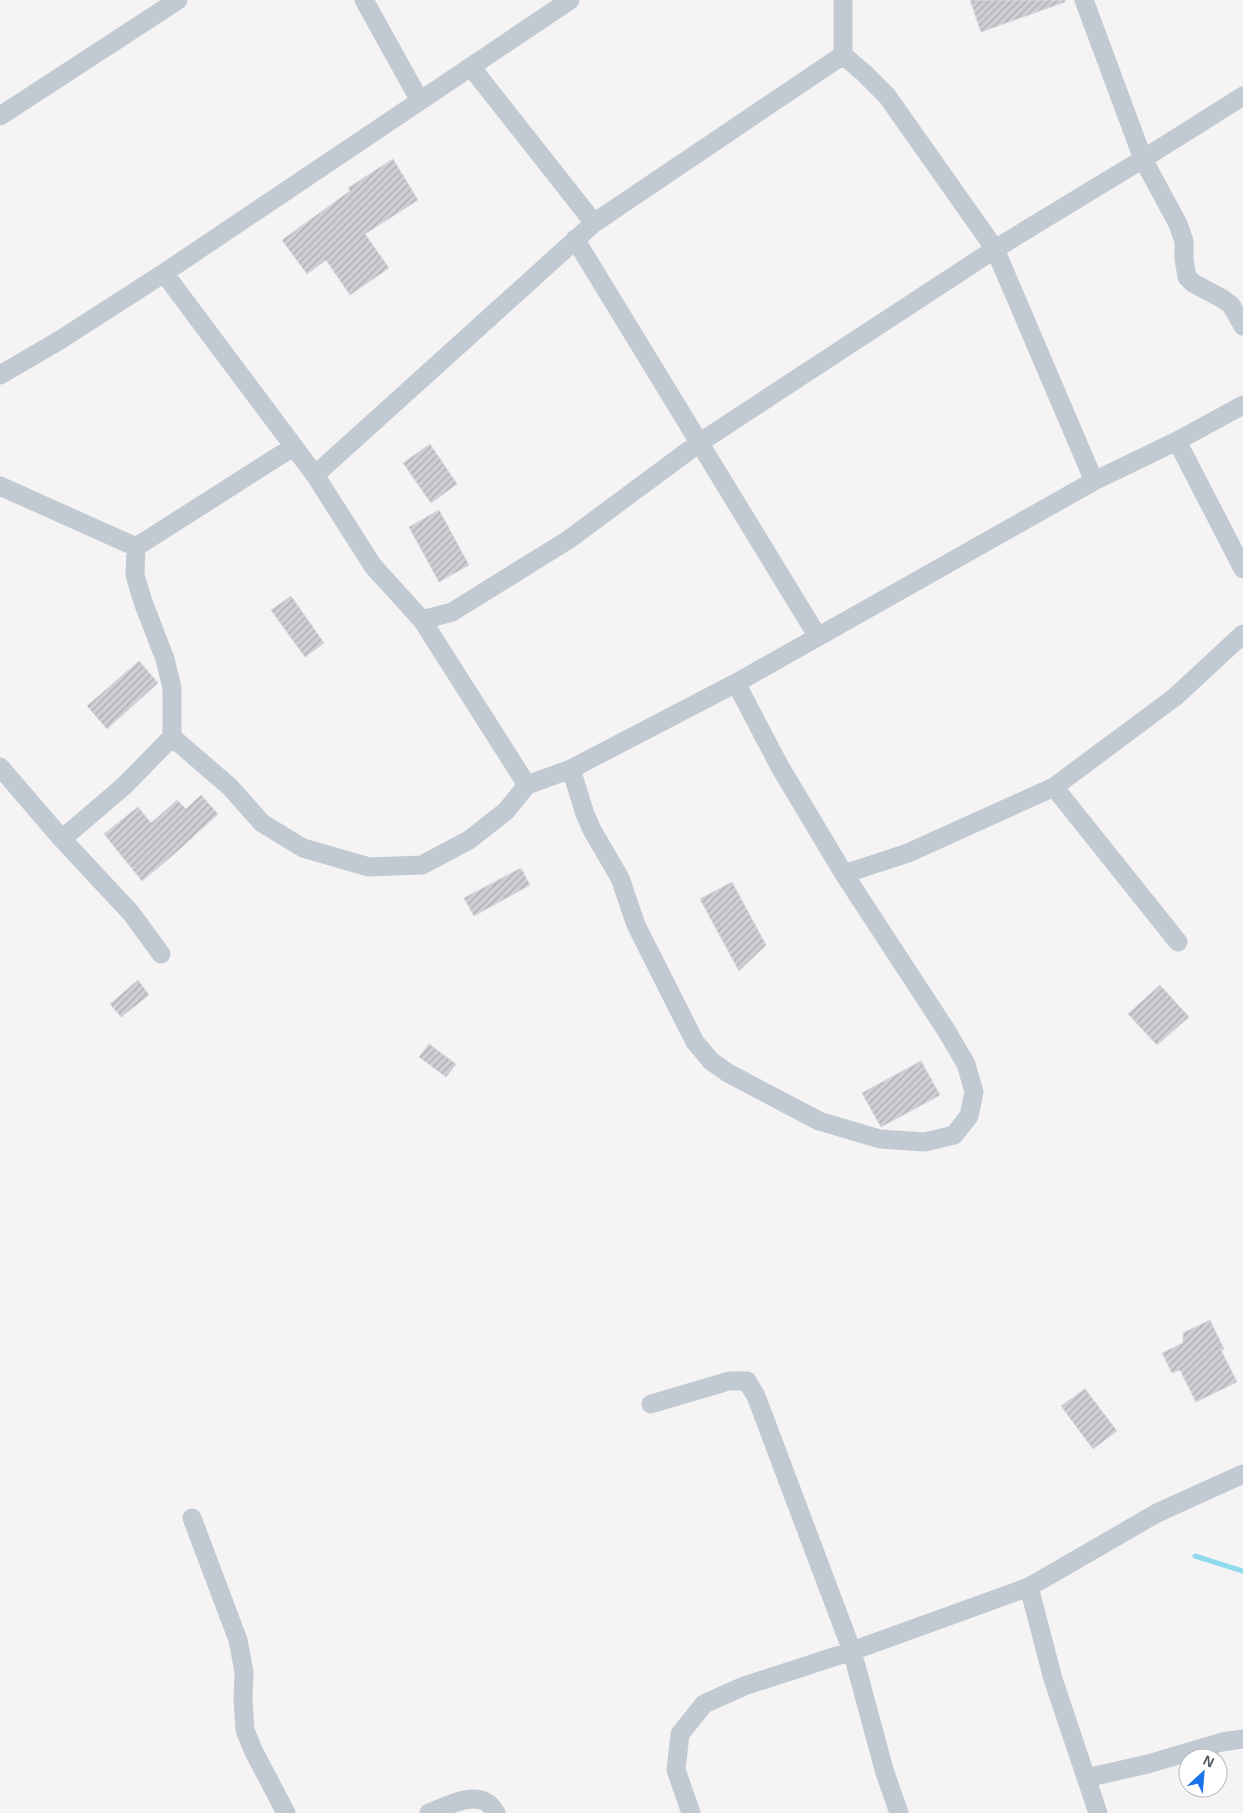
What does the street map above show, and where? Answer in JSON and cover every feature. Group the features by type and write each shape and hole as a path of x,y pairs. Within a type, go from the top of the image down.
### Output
{"street":[{"path":"0,116 178,0"},
{"path":"364,0 420,101"},
{"path":"0,375 60,340 164,273 570,0"},
{"path":"843,0 843,55 887,96 995,248 1094,481"},
{"path":"1084,0 1143,159 1178,224 1184,240 1184,259 1187,277 1193,283 1231,305 1243,326"},
{"path":"315,475 594,223 843,55"},
{"path":"471,67 594,223"},
{"path":"422,620 452,612 568,540 699,443 995,248 1243,96"},
{"path":"575,239 818,636"},
{"path":"164,273 315,475 373,566 422,620 527,785"},
{"path":"172,737 230,787 262,823 302,848 369,867 422,865 470,840 506,811 527,785 571,769 736,683 1094,481 1177,441 1243,405"},
{"path":"1177,441 1243,570"},
{"path":"136,547 262,468 293,446"},
{"path":"0,486 136,547"},
{"path":"62,839 124,786 172,737 172,688 165,659 143,602 135,575 136,547"},
{"path":"844,874 908,853 1054,787 1175,697 1243,634"},
{"path":"571,769 585,814 592,830 620,878 636,925 695,1042 711,1061 728,1073 827,1124 880,1139 925,1142 954,1135 969,1116 974,1092 966,1064 946,1030 844,874 780,767 736,683"},
{"path":"0,767 62,839 131,912 161,954"},
{"path":"1054,787 1178,942"},
{"path":"651,1404 729,1381 747,1382 756,1396 852,1651 885,1773 899,1813"},
{"path":"691,1813 676,1770 680,1734 704,1704 744,1686 852,1651 1029,1587 1157,1513 1243,1474"},
{"path":"192,1518 238,1640 244,1672 243,1700 246,1730 253,1750 286,1813"},
{"path":"1029,1587 1053,1679 1098,1813"},
{"path":"1086,1778 1148,1764 1222,1742 1243,1738"},
{"path":"429,1813 474,1798 488,1803 496,1813"}],"building":[{"path":"970,0 1065,0 1065,2 981,32"},
{"path":"393,159 418,200 365,234 389,268 350,295 326,260 307,274 282,240 350,191 348,188"},
{"path":"430,444 457,484 431,503 403,463"},
{"path":"439,510 469,565 439,582 409,527"},
{"path":"291,596 324,643 305,657 271,610"},
{"path":"139,661 158,683 107,729 87,706"},
{"path":"201,795 218,814 142,881 104,834 138,807 151,823 177,800 186,809"},
{"path":"521,868 530,885 474,916 464,898"},
{"path":"732,882 766,945 739,971 700,899"},
{"path":"138,980 149,995 121,1017 110,1004"},
{"path":"1160,985 1189,1017 1157,1045 1128,1014"},
{"path":"429,1044 456,1064 446,1077 419,1057"},
{"path":"921,1061 940,1095 881,1127 862,1093"},
{"path":"1210,1320 1224,1349 1221,1350 1237,1382 1196,1402 1180,1370 1172,1373 1162,1353 1183,1343 1183,1333"},
{"path":"1085,1389 1117,1431 1093,1449 1061,1406"}],"waterway":[{"path":"1195,1556 1243,1571"}]}
